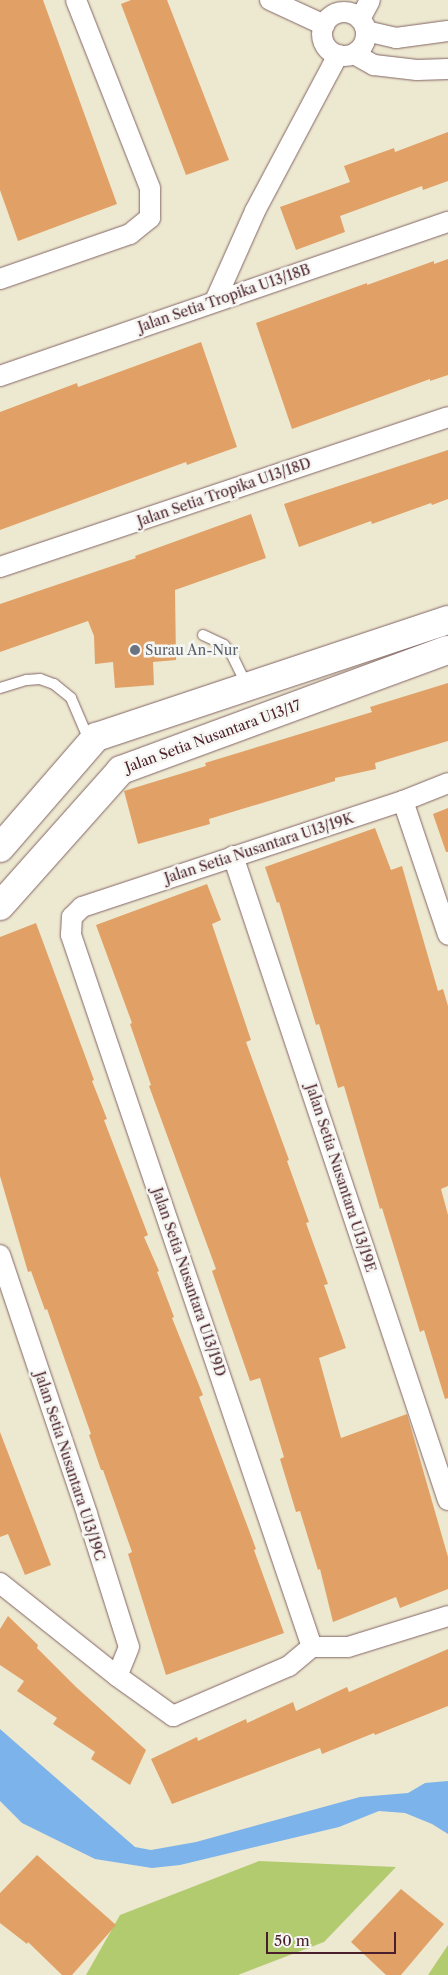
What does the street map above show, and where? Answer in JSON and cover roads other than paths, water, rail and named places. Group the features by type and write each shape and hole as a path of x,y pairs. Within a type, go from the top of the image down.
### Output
{"main road":[{"path":"0,848 96,737 448,620"},
{"name":"Jalan Setia Nusantara U13/17","path":"0,906 121,770 448,650"}],"street":[{"path":"0,279 130,234 150,218 150,188 76,0"},
{"path":"270,0 324,25"},
{"path":"215,300 255,211 346,54 364,44 363,25 370,0"},
{"path":"448,31 396,38 363,25 344,6 324,25 323,40 332,52 346,54 374,65 417,70 448,69"},
{"path":"414,36 417,70"},
{"name":"Jalan Setia Tropika U13/18B","path":"0,376 215,300 448,222"},
{"name":"Jalan Setia Tropika U13/18D","path":"0,567 448,417"},
{"name":"Jalan Setia Nusantara U13/19K","path":"72,917 82,907 403,801 448,783"},
{"path":"403,801 448,935"},
{"name":"Jalan Setia Nusantara U13/19E","path":"233,856 448,1500"},
{"name":"Jalan Setia Nusantara U13/19D","path":"72,917 72,935 312,1647"},
{"name":"Jalan Setia Nusantara U13/19C","path":"0,1255 87,1514 129,1647 117,1676"},
{"path":"0,1584 117,1676 173,1716 289,1666 312,1647 348,1647 448,1616"}],"lane":[{"path":"203,635 224,645 231,653 247,687"},
{"path":"0,688 27,680 40,679 54,684 71,698 91,744"}],"water":[{"path":"0,1729 135,1847 151,1850 196,1842 360,1797 408,1793 425,1783 448,1781 448,1834 432,1824 405,1813 379,1811 339,1827 180,1865 152,1868 95,1859 22,1823 0,1801"}],"place":[{"name":"Surau An-Nur","path":"135,650"}]}
